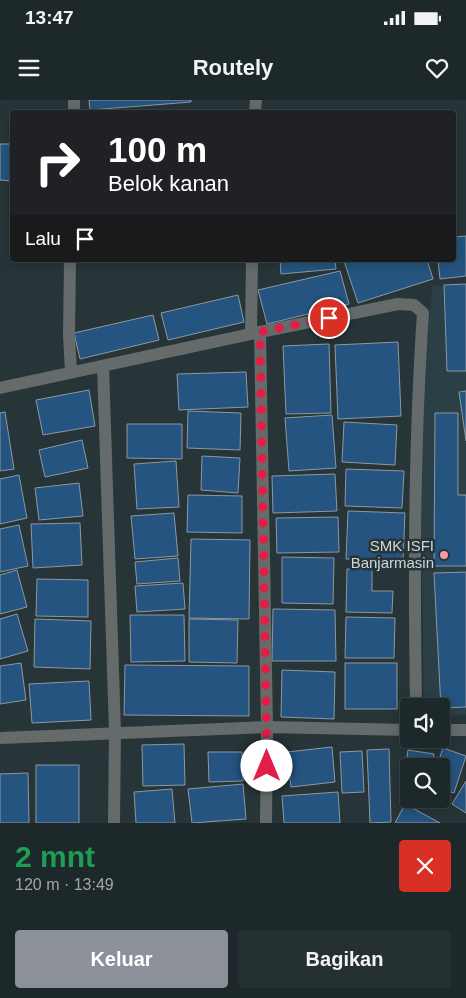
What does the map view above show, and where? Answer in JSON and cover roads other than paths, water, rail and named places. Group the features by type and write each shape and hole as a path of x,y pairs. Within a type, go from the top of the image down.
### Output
{"street":[{"path":"70,262 68,335 71,372"},
{"path":"252,262 267,727 266,823"},
{"path":"0,388 398,304 414,305 423,313 417,404 414,595 416,698"},
{"path":"103,366 114,732 114,823"},
{"path":"0,738 267,727 400,730"},
{"path":"450,730 466,730"}],"place":[{"name":"SMK ISFI Banjarmasin","path":"444,555"}]}
